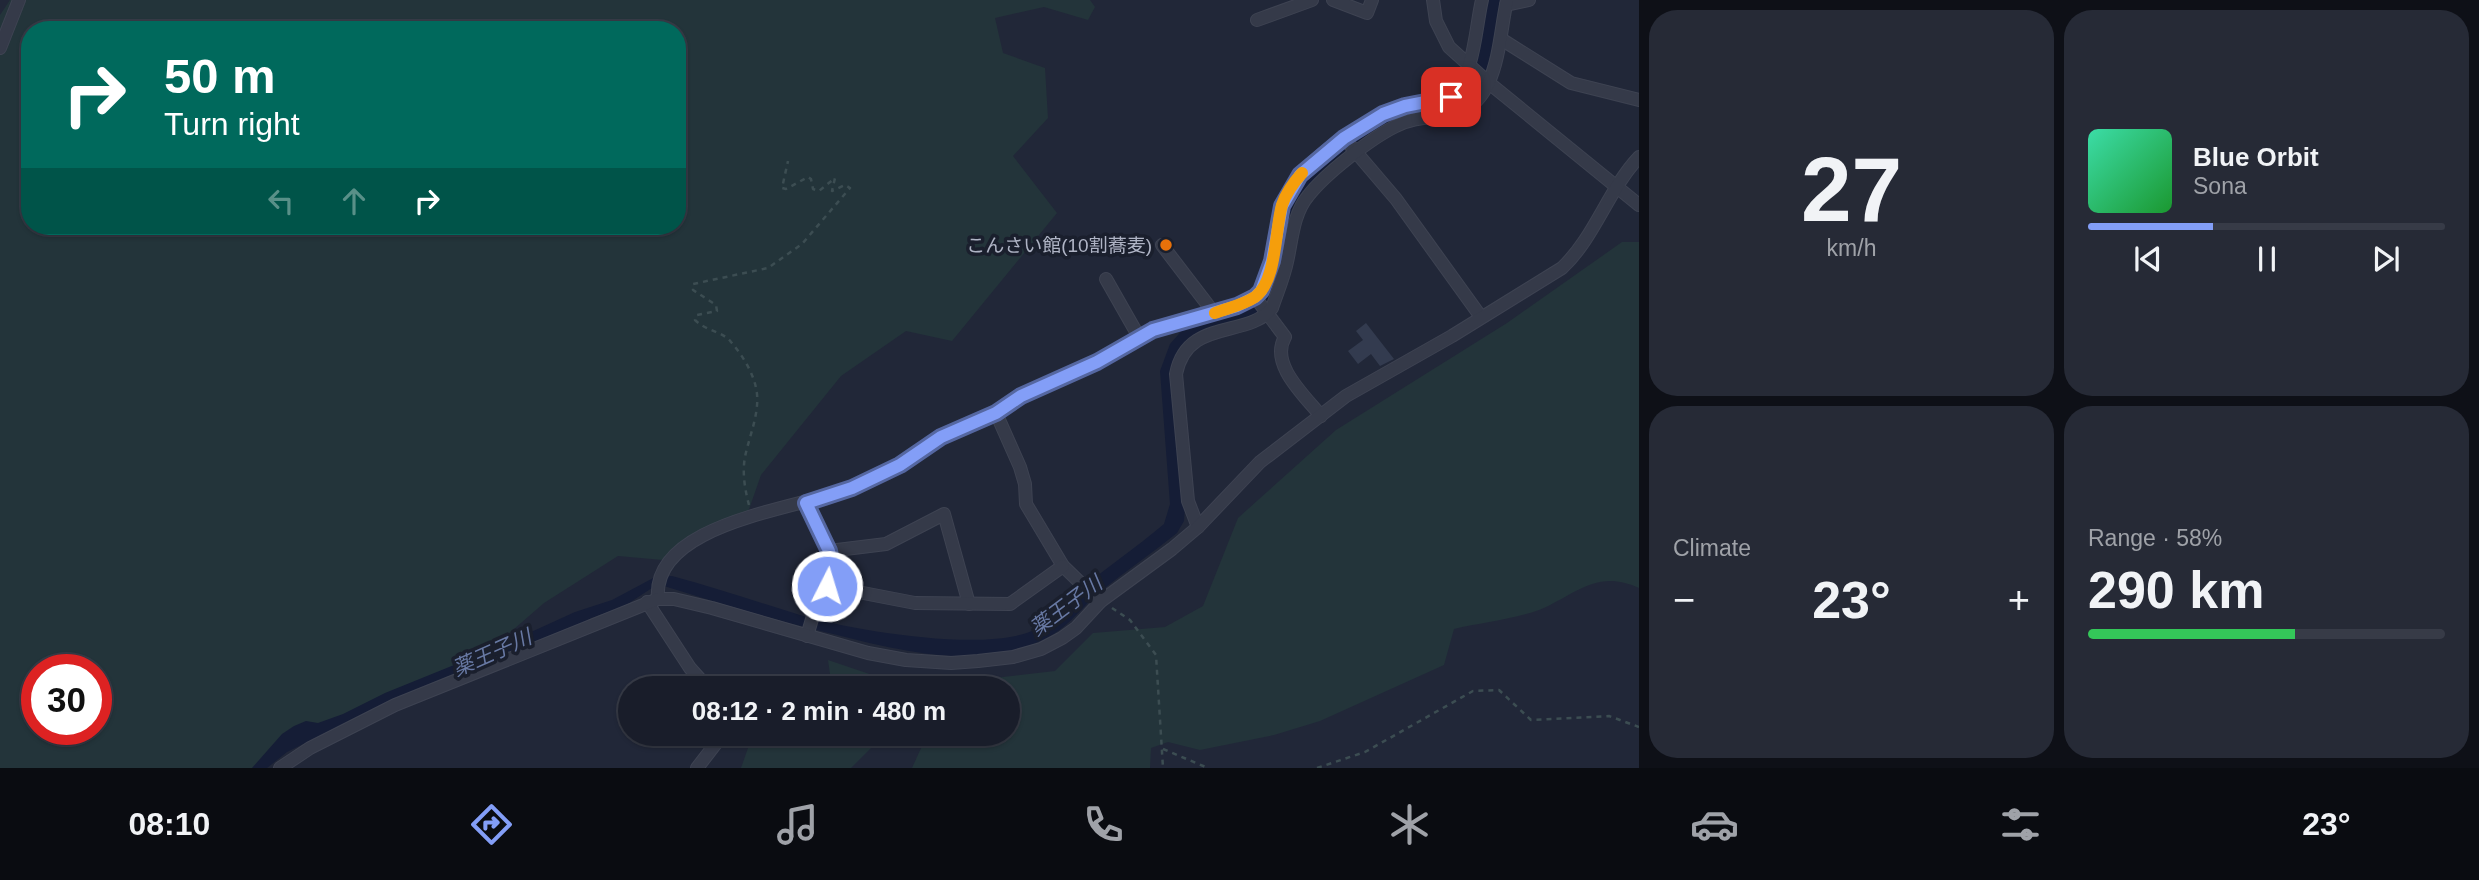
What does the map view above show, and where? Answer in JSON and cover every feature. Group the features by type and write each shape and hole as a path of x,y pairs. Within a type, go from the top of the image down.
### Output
{"street":[{"path":"0,48 19,0"},
{"path":"1257,20 1312,0"},
{"path":"1333,0 1367,13 1373,0"},
{"path":"1433,0 1436,21 1449,47 1489,83 1639,205"},
{"path":"697,676 690,668 654,596 665,570 677,554 716,528 752,515 806,503 852,488 900,465 941,437 996,413 1021,396 1097,362 1153,330 1214,313 1255,297 1261,291 1272,261 1282,206 1288,192 1304,171 1344,138 1383,114 1405,106 1451,97 1456,93 1469,66 1482,0"},
{"path":"1198,527 1188,501 1176,374 1178,363 1200,338 1227,327 1253,321 1272,307 1287,265 1298,211 1318,184 1383,132 1398,124 1416,119 1455,115 1469,108 1489,83 1501,39 1507,2 1529,0"},
{"path":"1501,39 1571,83 1639,100"},
{"path":"1344,138 1395,199 1481,317"},
{"path":"280,768 310,748 395,705 559,640 654,596 712,608 868,653 906,660 951,663 1013,657 1041,649 1076,628 1099,599 1145,570 1198,527 1260,462 1346,396 1549,277 1573,258 1616,187 1639,157"},
{"path":"1304,171 1318,184"},
{"path":"1162,245 1214,313"},
{"path":"1272,261 1287,265"},
{"path":"1106,279 1139,337"},
{"path":"1255,297 1285,337 1281,343 1287,374 1321,416"},
{"path":"1190,319 1200,338"},
{"path":"996,413 1020,467 1025,484 1026,504 1063,566 1099,599"},
{"path":"806,503 829,551 834,573 816,609 807,636"},
{"path":"829,551 886,544 944,514 969,604"},
{"path":"827,586 915,603 1010,604 1063,566"},
{"path":"697,768 714,746"}],"path":[{"path":"752,515 744,488 744,469 757,404 754,381 747,364 729,338 704,328 695,320 697,315 717,311 716,305 697,294 693,284 768,268 802,244 850,188 845,185 832,191 835,178 820,191 813,189 808,177 786,189 782,188 788,161"},
{"path":"1099,599 1130,621 1156,655 1163,768"},
{"path":"1317,768 1364,752 1473,691 1499,690 1531,720 1609,716 1639,727"},
{"path":"1163,749 1208,768"}],"shaded area":[{"path":"10,0 1090,0 1095,7 1088,20 1044,7 995,18 1003,53 1045,68 1048,118 1013,156 1057,213 952,341 906,331 841,376 761,475 747,515 674,561 618,556 544,603 469,668 295,740 258,768 0,768 0,15"},
{"path":"1622,242 1639,242 1639,588 1611,581 1598,582 1539,610 1454,629 1444,665 1320,721 1274,735 1200,750 1168,742 1151,748 1150,768 912,768 922,746 1020,746 1020,676 1012,676 1055,671 1093,633 1165,627 1203,606 1238,518 1336,430 1507,323"},
{"path":"828,660 875,676 830,676"},
{"path":"873,746 851,768 741,768 748,748"}],"water":[{"name":"薬王子川","path":"1486,0 1503,0 1489,69 1481,89 1464,109 1409,117 1305,191 1267,306 1260,312 1204,332 1178,355 1186,493 1184,521 1177,533 1101,591 1050,636 1014,650 986,655 929,654 798,625 664,586 652,588 623,607 380,706 287,752 267,768 252,768 282,734 294,726 306,721 318,723 343,714 385,693 496,648 575,612 612,600 657,576 672,576 823,621 887,633 959,640 993,639 1021,635 1041,626 1087,584 1164,524 1170,504 1160,371 1170,344 1186,326 1261,297 1285,206 1302,179 1358,134 1400,111 1449,103 1462,96 1470,78"}],"building":[{"path":"1366,323 1394,359 1380,366 1371,354 1358,364 1348,351 1363,340 1356,331"}],"slow traffic":[{"path":"1215,313 1237,306 1261,291 1275,249 1282,206 1288,192 1302,173"}],"place":[{"name":"こんさい館(10割蕎麦)","path":"1166,245"}],"route":[{"path":"827,586 834,573 829,551 806,503 852,488 900,465 941,437 996,413 1021,396 1097,362 1153,330 1237,306 1255,297 1261,291 1272,261 1282,206 1300,175 1344,138 1383,114 1405,106 1451,97"}]}
